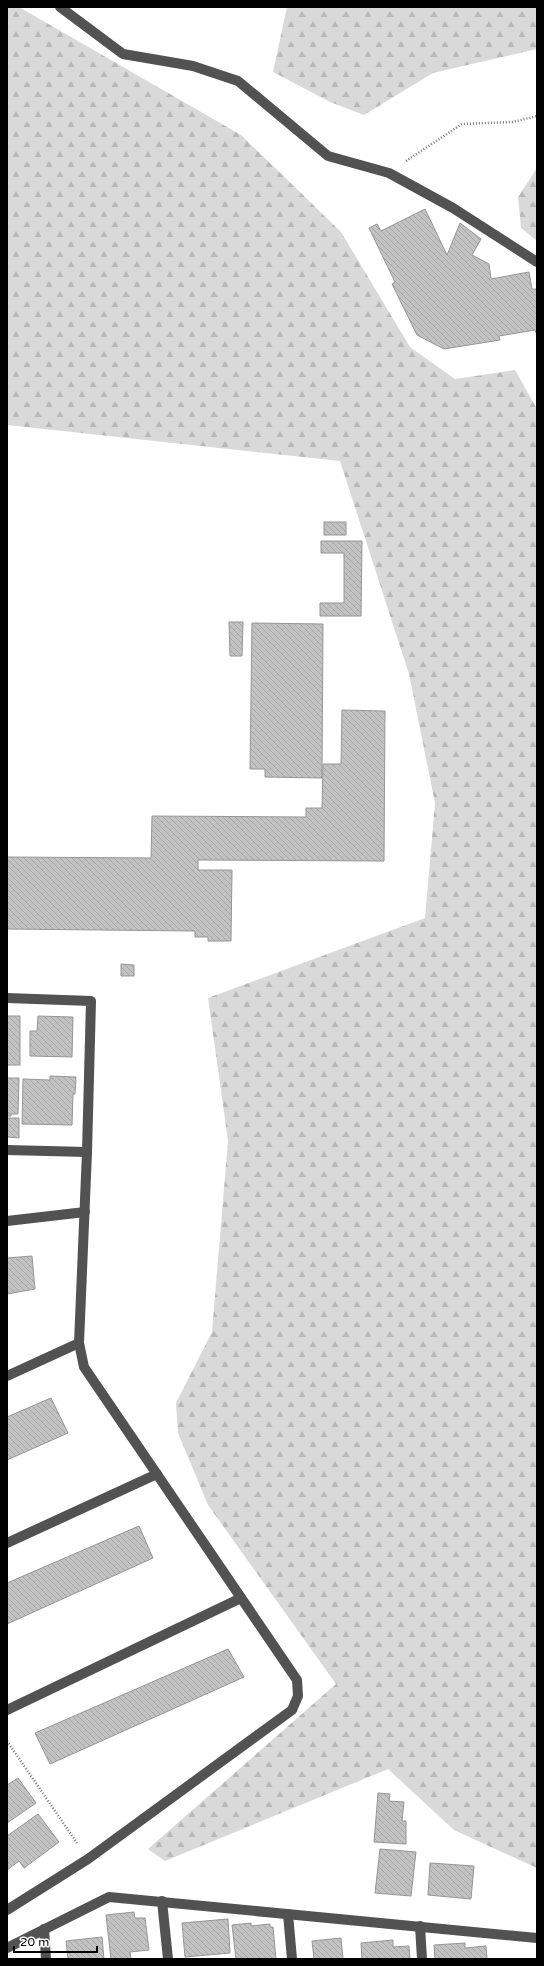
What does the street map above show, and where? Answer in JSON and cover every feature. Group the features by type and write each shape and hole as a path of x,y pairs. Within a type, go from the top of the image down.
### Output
{"street":[{"path":"60,7 123,54 193,66 238,80 328,156 389,172 453,208 537,262"},
{"path":"7,998 90,1001 87,1152 79,1343 84,1367 298,1680 298,1696 292,1710 88,1859 7,1910"},
{"path":"7,1150 87,1152"},
{"path":"7,1221 85,1212"},
{"path":"7,1376 79,1343"},
{"path":"7,1543 157,1474"},
{"path":"7,1710 242,1598"},
{"path":"7,1948 109,1897 537,1938"},
{"path":"162,1901 168,1959"},
{"path":"288,1914 292,1959"},
{"path":"420,1926 422,1959"},
{"path":"44,1929 46,1959"}],"path":[{"path":"389,172 462,124 513,122 537,116"},
{"path":"7,1741 88,1859"}],"green space":[{"path":"7,7 19,7 241,135 341,232 410,347 455,379 515,370 537,409 537,1868 454,1830 388,1769 165,1861 148,1849 336,1684 208,1505 178,1433 176,1403 212,1332 228,1141 208,998 425,918 435,803 409,674 340,461 7,425"},
{"path":"287,7 537,7 537,49 433,73 364,115 330,102 273,72"},
{"path":"537,168 537,241 521,228 518,197"}],"building":[{"path":"425,209 447,255 460,223 481,239 472,255 489,264 491,279 529,272 532,289 537,289 537,335 535,330 499,336 500,340 444,349 417,335 392,284 395,282 369,228 377,224 381,231"},
{"path":"324,522 346,522 346,535 324,535"},
{"path":"321,541 362,541 361,616 320,616 320,603 344,603 344,553 321,553"},
{"path":"229,622 243,622 242,656 230,656"},
{"path":"252,623 323,624 322,778 265,777 265,769 250,769"},
{"path":"342,710 385,711 384,861 198,860 198,870 232,870 231,941 208,941 208,937 195,937 195,931 7,929 7,857 151,858 152,816 306,817 306,808 322,808 323,764 341,764"},
{"path":"121,964 134,965 134,976 121,976"},
{"path":"7,1016 20,1016 20,1065 7,1065"},
{"path":"38,1016 73,1017 72,1057 30,1056 30,1031 37,1031"},
{"path":"50,1076 76,1077 75,1094 73,1094 72,1125 22,1124 23,1079 50,1080"},
{"path":"7,1078 19,1078 18,1114 11,1114 11,1116 7,1116"},
{"path":"7,1118 19,1118 19,1138 7,1137"},
{"path":"32,1256 35,1289 7,1294 7,1258"},
{"path":"51,1398 68,1433 7,1460 7,1417"},
{"path":"139,1526 153,1558 7,1624 7,1583"},
{"path":"228,1649 244,1677 50,1764 35,1733"},
{"path":"18,1778 36,1803 7,1823 7,1785"},
{"path":"378,1793 390,1794 389,1801 404,1802 402,1821 406,1821 406,1844 374,1842"},
{"path":"38,1814 59,1842 24,1868 19,1861 7,1870 7,1836"},
{"path":"380,1849 416,1852 411,1896 375,1893"},
{"path":"430,1863 474,1866 471,1899 428,1895"},
{"path":"134,1912 135,1918 145,1918 149,1950 130,1952 131,1959 111,1959 106,1915"},
{"path":"228,1919 230,1953 185,1957 182,1923"},
{"path":"251,1923 251,1926 270,1924 270,1927 273,1927 276,1959 236,1959 232,1925"},
{"path":"102,1937 104,1959 68,1959 66,1941"},
{"path":"341,1938 343,1959 314,1959 312,1941"},
{"path":"393,1940 393,1947 409,1946 410,1959 362,1959 361,1943"},
{"path":"465,1943 465,1948 486,1946 487,1959 435,1959 434,1945"}]}
